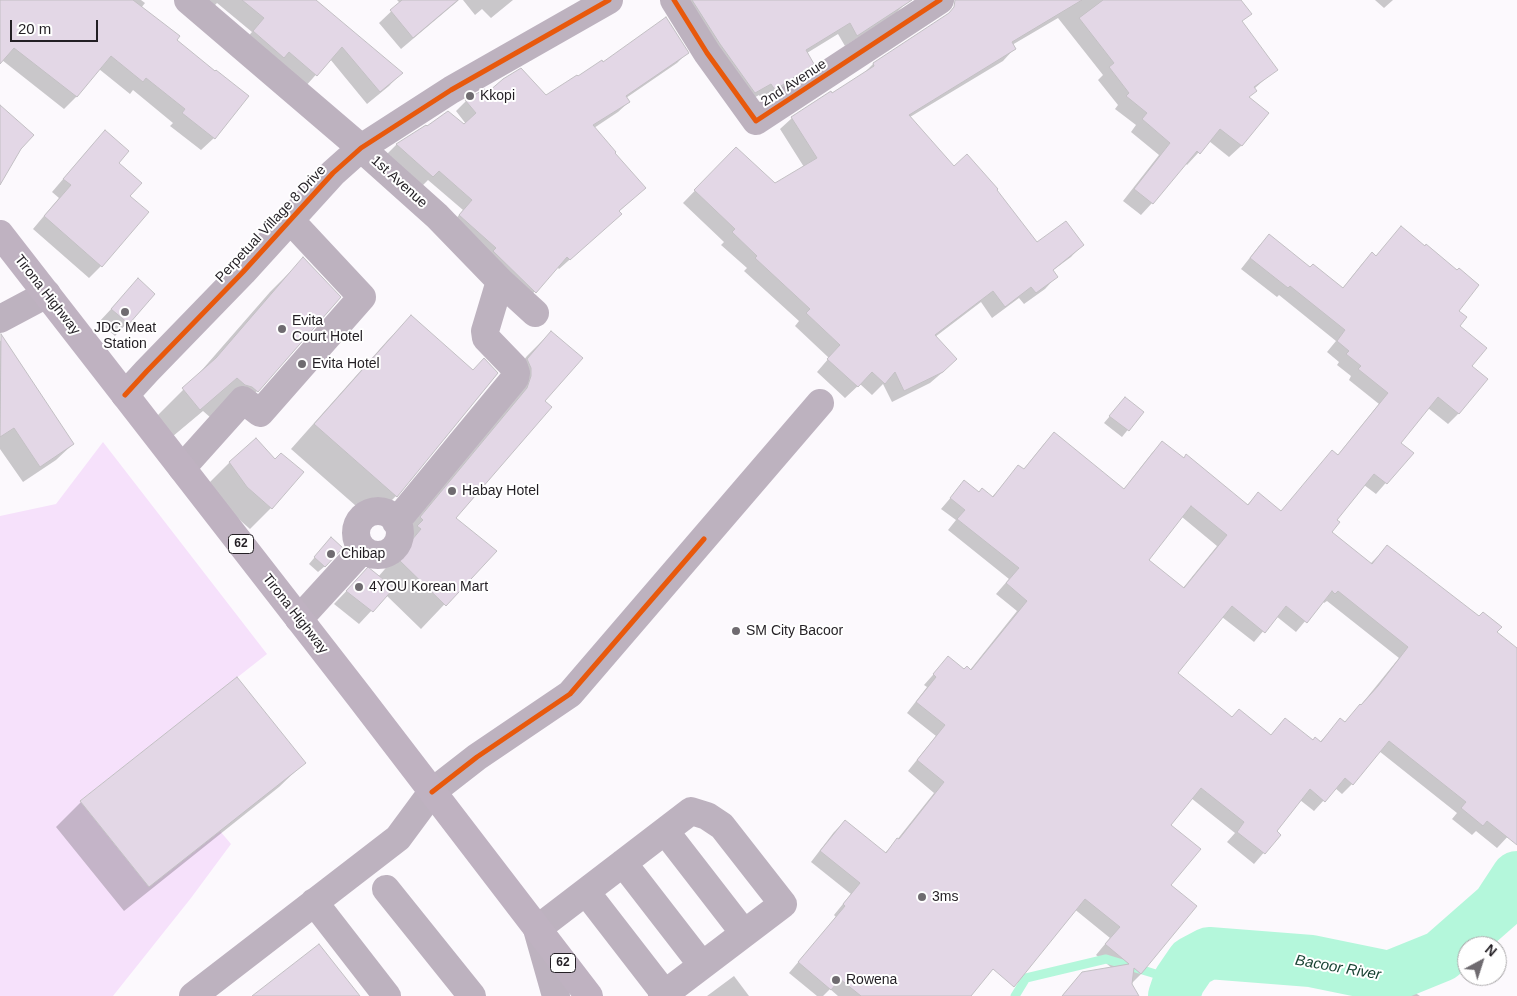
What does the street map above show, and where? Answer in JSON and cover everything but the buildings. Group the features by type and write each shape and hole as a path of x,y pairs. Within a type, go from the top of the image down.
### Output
{"main road":[{"name":"Tirona Highway","path":"0,234 589,996"}],"street":[{"name":"1st Avenue","path":"188,0 361,148 437,216 500,281 535,312"},
{"name":"Perpetual Village 8 Drive","path":"125,395 291,221 333,173 361,148 451,90 609,0"},
{"name":"2nd Avenue","path":"674,0 707,53 756,121 940,0"},
{"path":"182,468 243,400 260,413 362,297 291,221"},
{"path":"299,620 363,549 376,555 389,552 398,542 400,535 396,522 514,378 514,367 486,338 485,332 500,281"},
{"path":"0,319 47,294"},
{"path":"193,996 398,838 432,792 477,758 570,694 820,404"},
{"path":"556,996 537,929 692,811 707,816 722,826 782,904 663,995 586,892"},
{"path":"665,832 744,933"},
{"path":"623,863 702,965"},
{"path":"386,889 472,996"},
{"path":"314,902 387,996"}],"shaded area":[{"path":"103,442 267,654 80,801 149,887 220,831 231,844 191,898 113,996 0,996 0,516 56,504"}],"waterway":[{"name":"Bacoor River","path":"1174,996 1179,981 1192,962 1209,953 1311,961 1389,977 1441,956 1498,906 1517,877"},
{"path":"1015,996 1026,978 1106,959 1179,981"}],"cycle path":[{"path":"125,395 243,272 333,173 361,148 451,90 609,0"},
{"path":"674,0 707,53 756,121 940,0"},
{"path":"432,792 477,757 570,694 704,539"}],"place":[{"name":"Kkopi","path":"470,96"},
{"name":"JDC Meat Station","path":"125,312"},
{"name":"Evita Court Hotel","path":"282,329"},
{"name":"Evita Hotel","path":"302,364"},
{"name":"Habay Hotel","path":"452,491"},
{"name":"Chibap","path":"331,554"},
{"name":"4YOU Korean Mart","path":"359,587"},
{"name":"SM City Bacoor","path":"736,631"},
{"name":"3ms","path":"922,897"},
{"name":"Rowena","path":"836,980"}]}
